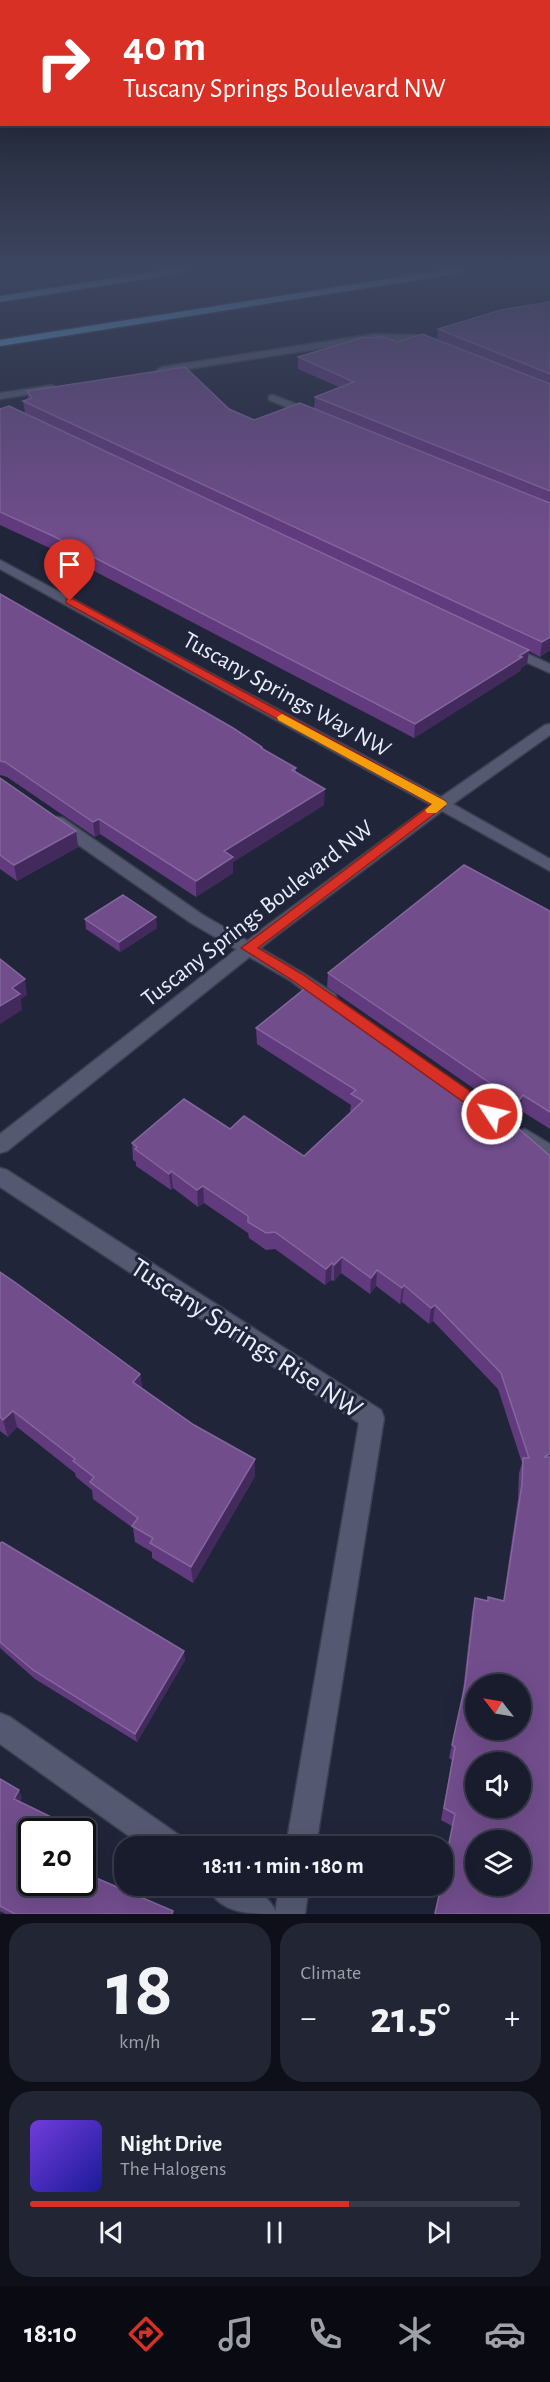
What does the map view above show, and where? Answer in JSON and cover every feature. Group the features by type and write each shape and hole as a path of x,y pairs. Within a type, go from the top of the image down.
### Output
{"street":[{"path":"152,372 232,359"},
{"path":"0,396 58,387"},
{"path":"273,398 327,420"},
{"name":"Tuscany Springs Way NW","path":"0,564 441,804 550,867"},
{"path":"496,644 550,669"},
{"name":"Tuscany Springs Boulevard NW","path":"0,1145 248,948 441,804 550,728"},
{"path":"47,815 197,919 297,977 346,1011"},
{"path":"511,1128 550,1155"},
{"name":"Tuscany Springs Rise NW","path":"0,1176 372,1418 303,1836"},
{"path":"0,1727 154,1836"},
{"path":"236,1896 262,1914"},
{"path":"290,1914 293,1896"}],"building":[{"path":"303,359 487,359 550,384 550,491 315,397 354,382"},
{"path":"513,359 550,359 550,374"},
{"path":"185,367 229,409 254,420 300,403 550,503 550,637 542,642 23,401 32,398 27,391"},
{"path":"9,406 529,650 519,656 522,657 415,724 53,536 0,512 0,409"},
{"path":"0,594 233,728 261,748 296,768 292,770 325,789 224,851 233,857 196,881 99,819 93,822 5,762 0,761"},
{"path":"0,778 76,831 14,865 0,855"},
{"path":"464,865 550,911 550,1112 523,1095 518,1102 328,973"},
{"path":"123,895 156,917 119,942 85,919"},
{"path":"0,959 25,979 12,988 20,994 0,1006"},
{"path":"313,982 512,1123 550,1156 550,1454 544,1457 550,1457 550,1914 435,1914 439,1896 453,1896 453,1836 450,1836 455,1814 444,1808 455,1747 452,1745 465,1685 465,1740 531,1740 531,1674 466,1674 475,1598 488,1601 488,1597 504,1601 522,1484 523,1458 529,1458 501,1373 435,1305 431,1308 404,1285 402,1288 377,1270 371,1278 342,1257 326,1269 275,1232 266,1233 248,1222 248,1216 203,1186 197,1190 171,1171 169,1174 135,1149 137,1147 132,1143 184,1099 230,1129 244,1116 304,1156 363,1101 351,1094 356,1090 256,1028"},
{"path":"0,1272 140,1374 133,1382 194,1425 255,1459 191,1567 150,1543 153,1538 132,1526 138,1518 90,1482 94,1477 73,1461 75,1459 13,1411 3,1420 0,1417"},
{"path":"2,1542 184,1651 135,1734 33,1670 0,1642 0,1543"},
{"path":"0,1779 19,1790 14,1799 53,1818 18,1818 18,1896 96,1896 96,1878 114,1886 114,1896 138,1896 173,1911 172,1914 15,1914 0,1906"}],"slow traffic":[{"path":"282,717 441,804 431,810"}],"route":[{"path":"70,601 441,804 403,830 248,948 297,977 492,1114"}]}
